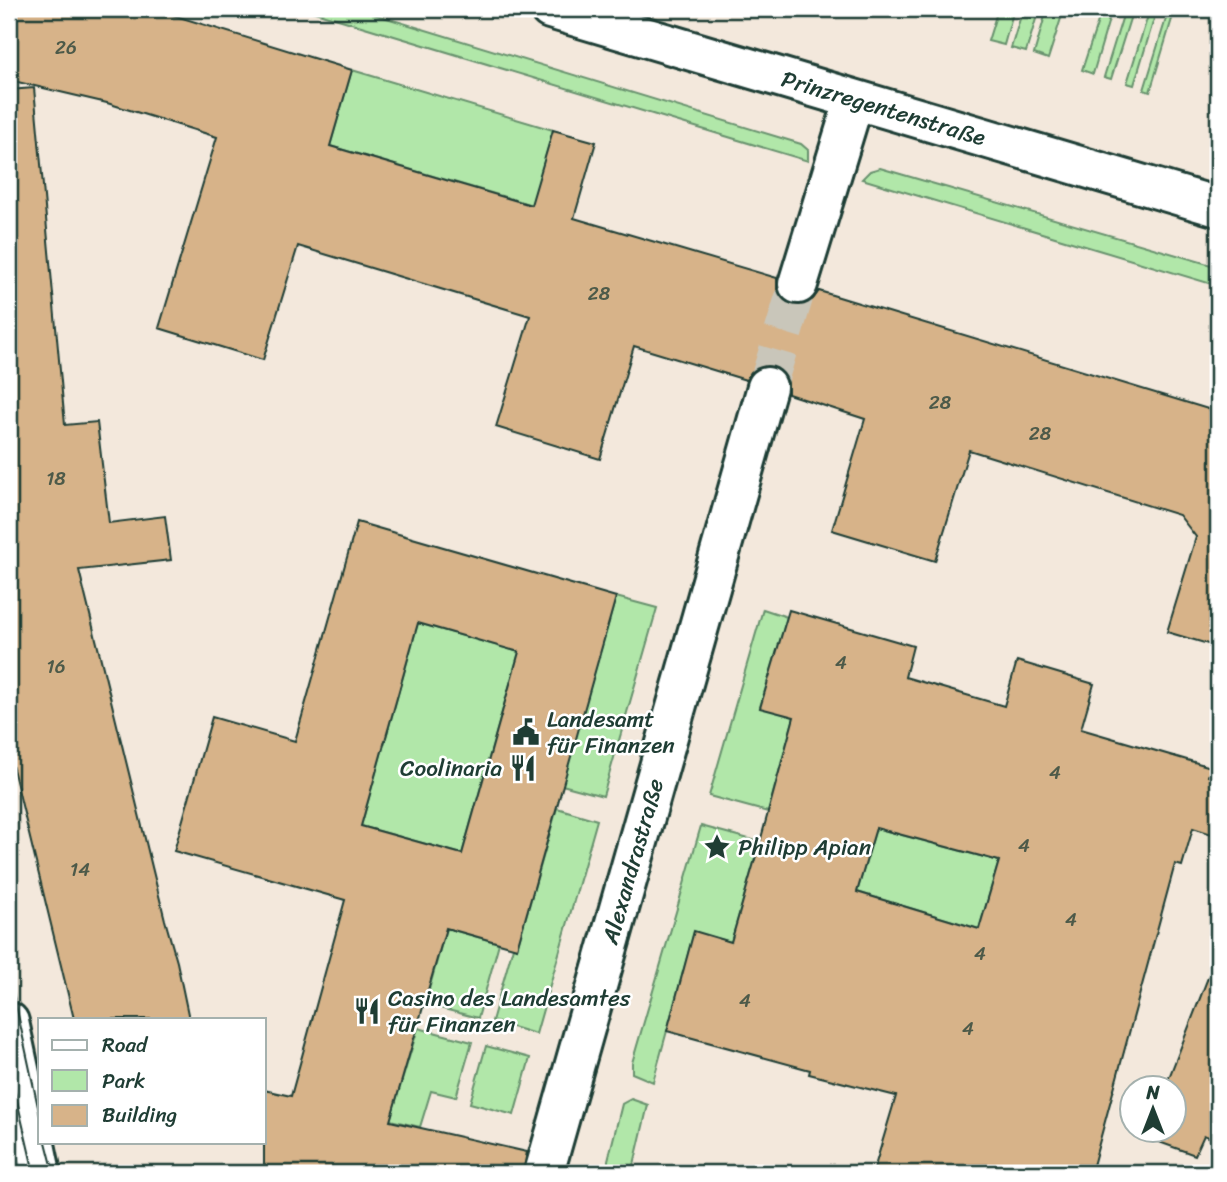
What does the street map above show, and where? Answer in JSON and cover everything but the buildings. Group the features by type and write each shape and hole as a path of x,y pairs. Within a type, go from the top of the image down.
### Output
{"street":[{"name":"Prinzregentenstraße","path":"550,9 1218,207"},
{"path":"798,284 854,101"},
{"name":"Alexandrastraße","path":"544,1173 767,387"},
{"path":"9,1022 41,1173"}],"green space":[{"path":"305,9 357,9 801,144 808,150 808,161"},
{"path":"998,9 1014,9 1004,45 988,41"},
{"path":"1023,9 1039,9 1026,52 1011,48"},
{"path":"1047,9 1064,9 1048,59 1034,54"},
{"path":"1102,9 1112,9 1093,74 1082,70"},
{"path":"1125,9 1133,9 1111,79 1104,77"},
{"path":"1150,9 1157,9 1134,85 1127,83"},
{"path":"1169,9 1175,9 1150,92 1144,90"},
{"path":"352,70 553,130 532,205 330,146"},
{"path":"880,168 1218,267 1218,286 862,179 870,171"},
{"path":"616,597 657,608 603,796 562,785"},
{"path":"763,609 787,617 760,707 794,717 768,812 709,796"},
{"path":"418,623 519,652 462,854 361,826"},
{"path":"557,808 597,820 536,1034 492,1021 513,947 517,948"},
{"path":"701,826 760,842 731,942 694,932 653,1082 632,1073 632,1063"},
{"path":"876,828 999,861 979,929 857,892"},
{"path":"446,928 499,943 478,1018 425,1004"},
{"path":"418,1028 472,1042 456,1097 431,1091 420,1127 390,1120"},
{"path":"486,1046 530,1058 514,1115 470,1103"},
{"path":"631,1099 648,1105 632,1173 612,1168 611,1172 608,1160 622,1104"}],"tunnel":[{"path":"767,387 798,284"}],"tram line":[{"path":"9,973 38,1107"},
{"path":"9,1066 34,1173"},
{"path":"47,1144 54,1173"}],"place":[{"name":"Landesamt für Finanzen","path":"526,732"},
{"name":"Coolinaria","path":"523,768"},
{"name":"Philipp Apian","path":"717,847"},
{"name":"Casino des Landesamtes für Finanzen","path":"367,1011"}]}
